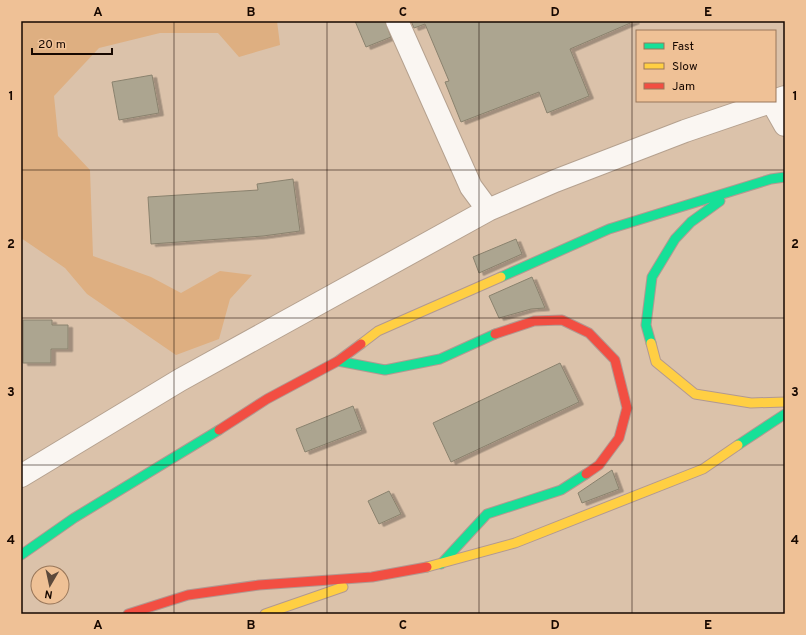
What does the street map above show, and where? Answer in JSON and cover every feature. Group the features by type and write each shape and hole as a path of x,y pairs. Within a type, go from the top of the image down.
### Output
{"highway":[{"path":"771,179 785,171"},
{"path":"24,559 74,518 181,454 267,399 338,361 378,331 608,229 771,179 785,177"},
{"path":"731,192 691,222 675,239 652,277 646,325 656,362 695,394 751,403 785,402"},
{"path":"338,361 385,370 440,359 503,330 534,321 562,320 590,333 615,360 627,408 619,438 599,466 561,490 487,514 441,564"},
{"path":"128,614 188,595 259,585 372,577 441,564 515,543 703,468 785,414"},
{"path":"265,614 372,577"}],"street":[{"path":"397,21 471,187 488,210"},
{"path":"778,100 785,125"},
{"path":"21,476 180,380 488,210 555,181 656,142 772,102"}],"shaded area":[{"path":"21,21 277,21 280,45 239,57 218,33 160,33 99,48 54,96 58,136 90,170 93,256 151,277 181,293 220,271 252,275 230,299 219,339 176,355 87,294 65,268 21,238"}],"building":[{"path":"355,21 385,21 391,37 366,47"},
{"path":"411,21 635,21 570,49 589,96 547,113 539,92 461,122 445,82 449,81 425,24 414,28"},
{"path":"152,75 159,113 119,120 112,82"},
{"path":"293,179 300,231 263,236 151,244 148,197 258,190 257,184"},
{"path":"516,239 522,254 479,273 473,257"},
{"path":"532,277 545,308 531,309 499,318 489,296"},
{"path":"23,320 52,320 52,325 68,325 68,349 51,349 51,363 23,363"},
{"path":"560,363 579,402 451,462 433,423"},
{"path":"353,406 362,430 305,452 296,429"},
{"path":"612,470 619,489 582,503 578,493"},
{"path":"389,491 401,514 379,524 368,501"}],"traffic: fast":[{"path":"501,277 609,229 771,179 785,177"},
{"path":"651,343 646,325 652,277 675,239 691,222 720,201"},
{"path":"338,361 385,370 440,359 495,334"},
{"path":"738,445 785,414"},
{"path":"21,555 74,518 219,430"},
{"path":"441,564 487,514 561,490 586,474"}],"traffic: slow":[{"path":"361,344 378,331 501,277"},
{"path":"651,343 656,362 695,394 751,403 785,402"},
{"path":"427,567 515,543 703,469 738,445"},
{"path":"265,614 343,587"}],"traffic: jam":[{"path":"495,334 534,321 562,320 589,333 615,360 627,408 619,438 599,465 586,474"},
{"path":"219,430 267,399 338,361 361,344"},
{"path":"128,614 188,595 259,585 372,577 427,567"}]}
